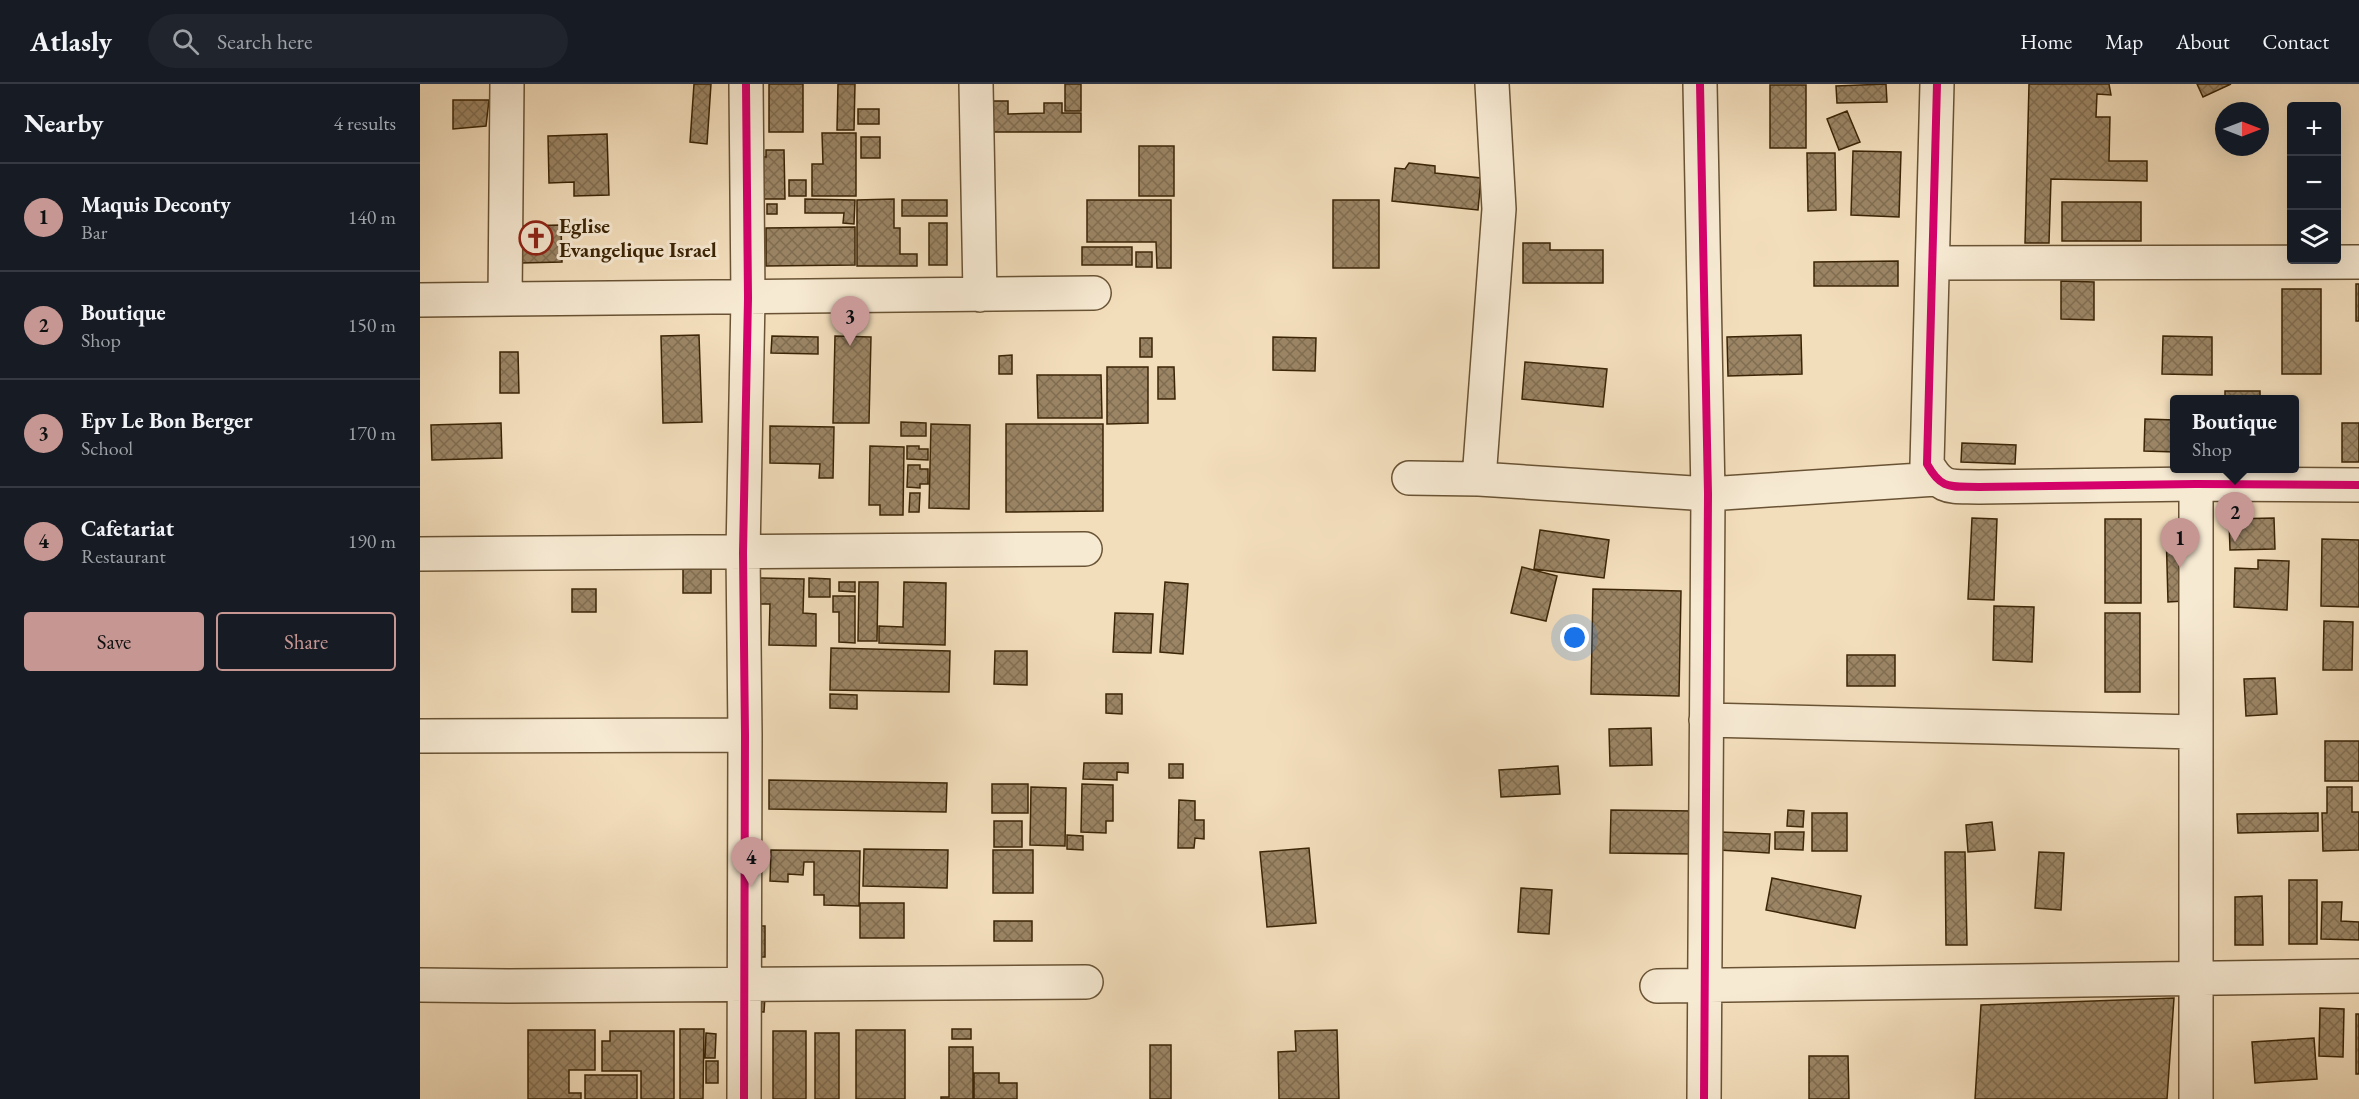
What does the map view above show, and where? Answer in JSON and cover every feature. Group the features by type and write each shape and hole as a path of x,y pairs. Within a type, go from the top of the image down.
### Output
{"street":[{"path":"505,299 507,84"},
{"path":"744,1099 746,735 743,553 748,298 746,84"},
{"path":"976,84 981,294"},
{"path":"1479,479 1499,209 1492,84"},
{"path":"1700,84 1708,494 1704,1099"},
{"path":"1937,84 1927,464 1936,479 1947,486 1979,488 2196,484 2359,485"},
{"path":"1933,263 2359,262"},
{"path":"420,300 748,298 1094,292"},
{"path":"1409,478 1479,479 1708,494 1936,479"},
{"path":"2196,484 2196,1099"},
{"path":"420,554 1085,549"},
{"path":"1706,720 2196,732"},
{"path":"420,736 746,735"},
{"path":"1657,986 2359,976"},
{"path":"420,985 1086,982"}],"building":[{"path":"694,84 711,84 707,144 690,142"},
{"path":"769,84 803,84 803,132 769,132"},
{"path":"838,84 855,84 854,130 837,130"},
{"path":"1065,84 1081,84 1081,111 1065,111"},
{"path":"1886,84 1887,102 1837,103 1836,86"},
{"path":"2029,84 2109,84 2111,95 2097,94 2096,117 2110,117 2109,161 2147,161 2147,181 2051,179 2049,243 2025,243"},
{"path":"2197,84 2231,84 2203,97"},
{"path":"1770,85 1806,85 1806,148 1770,148"},
{"path":"453,100 489,100 486,126 453,129"},
{"path":"993,101 1008,101 1008,114 1044,113 1044,103 1062,103 1062,113 1081,113 1081,132 993,132"},
{"path":"858,109 879,109 879,124 858,124"},
{"path":"1847,111 1860,142 1839,150 1827,119"},
{"path":"822,133 856,133 856,196 812,196 812,164 823,164"},
{"path":"607,134 609,195 574,196 574,182 549,183 548,136"},
{"path":"861,137 880,137 880,158 861,158"},
{"path":"1139,146 1174,146 1174,196 1139,196"},
{"path":"766,150 784,150 785,199 755,199 755,157 766,157"},
{"path":"1853,151 1901,152 1899,217 1851,215"},
{"path":"1807,153 1835,153 1836,210 1808,211"},
{"path":"1409,163 1435,166 1435,173 1481,178 1478,210 1392,201 1395,168 1405,169"},
{"path":"789,180 806,180 806,196 789,196"},
{"path":"805,199 855,200 854,224 843,223 844,213 805,213"},
{"path":"894,199 894,228 900,228 900,254 917,254 917,266 857,266 857,200"},
{"path":"902,200 947,200 947,216 902,216"},
{"path":"1087,200 1171,200 1171,268 1157,268 1156,242 1087,242"},
{"path":"1333,200 1379,200 1379,268 1333,268"},
{"path":"2062,202 2141,202 2141,241 2062,241"},
{"path":"767,204 777,204 777,214 767,214"},
{"path":"929,223 947,223 947,265 929,265"},
{"path":"561,225 562,262 521,263 520,226"},
{"path":"855,227 855,265 766,266 766,228"},
{"path":"1523,243 1550,243 1550,250 1603,250 1603,283 1523,283"},
{"path":"1082,247 1132,247 1132,265 1082,265"},
{"path":"1136,252 1152,252 1152,267 1136,267"},
{"path":"1898,261 1898,286 1814,286 1814,262"},
{"path":"2061,281 2094,282 2094,320 2061,319"},
{"path":"2356,284 2359,284 2359,321 2356,321"},
{"path":"2282,289 2321,289 2321,374 2282,374"},
{"path":"699,335 702,422 663,423 661,336"},
{"path":"1801,335 1802,374 1728,376 1727,337"},
{"path":"772,336 818,337 818,354 771,353"},
{"path":"835,336 871,337 869,423 833,423"},
{"path":"2163,336 2212,337 2212,375 2162,374"},
{"path":"1273,337 1316,338 1315,371 1273,370"},
{"path":"1140,338 1152,338 1152,357 1140,357"},
{"path":"500,352 518,352 519,393 500,393"},
{"path":"1012,355 1012,374 999,374 999,356"},
{"path":"1525,362 1607,369 1603,407 1522,399"},
{"path":"1107,367 1148,367 1148,423 1107,424"},
{"path":"1158,367 1174,367 1175,399 1158,399"},
{"path":"1037,375 1101,375 1102,418 1038,418"},
{"path":"2225,391 2260,391 2260,395 2225,395"},
{"path":"2145,419 2170,420 2170,452 2144,451"},
{"path":"901,422 926,423 926,436 901,436"},
{"path":"501,423 502,458 432,460 431,425"},
{"path":"2342,423 2359,423 2359,462 2342,462"},
{"path":"931,424 970,425 969,509 929,508"},
{"path":"1006,424 1103,424 1103,511 1006,512"},
{"path":"770,426 834,427 833,478 819,478 820,464 770,463"},
{"path":"1962,443 2016,445 2015,464 1961,462"},
{"path":"870,446 904,447 903,515 880,515 880,505 869,505"},
{"path":"907,446 928,449 928,460 907,459"},
{"path":"908,465 920,465 920,469 928,469 928,484 920,484 920,488 907,487"},
{"path":"910,493 920,493 919,512 909,512"},
{"path":"1972,518 1997,519 1994,600 1968,599"},
{"path":"2274,518 2275,549 2230,550 2229,519"},
{"path":"2105,519 2141,519 2141,603 2105,603"},
{"path":"2166,528 2182,528 2184,601 2168,602"},
{"path":"1540,530 1609,540 1604,578 1534,569"},
{"path":"2322,539 2359,540 2359,607 2321,606"},
{"path":"2258,560 2289,561 2287,610 2234,607 2235,568 2258,569"},
{"path":"1522,567 1557,576 1546,621 1511,613"},
{"path":"683,569 711,569 711,593 683,593"},
{"path":"760,578 804,579 803,613 816,614 816,646 769,645 770,604 760,604"},
{"path":"809,578 830,579 830,597 809,597"},
{"path":"839,582 855,582 855,592 839,591"},
{"path":"859,582 878,582 877,641 858,641"},
{"path":"904,582 946,583 945,645 879,643 879,626 903,627"},
{"path":"1165,582 1188,584 1183,654 1160,652"},
{"path":"572,589 596,589 596,612 572,612"},
{"path":"1593,589 1681,591 1679,696 1591,694"},
{"path":"833,596 855,596 855,643 839,642 839,612 833,612"},
{"path":"1994,606 2034,607 2032,662 1993,660"},
{"path":"1115,613 1153,614 1151,653 1113,652"},
{"path":"2105,613 2140,613 2140,692 2105,692"},
{"path":"2324,621 2353,622 2352,670 2323,670"},
{"path":"831,648 950,651 949,692 830,690"},
{"path":"995,651 1027,651 1027,685 994,684"},
{"path":"1847,655 1895,655 1895,686 1847,686"},
{"path":"2275,678 2277,714 2246,716 2244,679"},
{"path":"830,694 857,695 857,709 830,708"},
{"path":"1106,694 1122,694 1122,714 1106,713"},
{"path":"1651,728 1652,765 1610,766 1609,729"},
{"path":"2325,741 2359,741 2359,781 2325,781"},
{"path":"1084,763 1128,763 1128,773 1117,772 1117,780 1083,779"},
{"path":"1169,764 1183,764 1183,778 1169,778"},
{"path":"1558,766 1560,794 1501,797 1499,770"},
{"path":"769,780 947,783 946,812 769,809"},
{"path":"992,784 1028,784 1028,813 992,813"},
{"path":"1082,784 1113,785 1113,821 1106,821 1106,833 1081,832"},
{"path":"1031,787 1066,788 1065,846 1030,845"},
{"path":"2327,787 2352,787 2352,812 2359,812 2359,850 2323,851 2322,813 2327,813"},
{"path":"1179,800 1195,801 1195,820 1204,820 1204,839 1195,838 1194,848 1178,848"},
{"path":"1611,810 1695,811 1694,854 1610,853"},
{"path":"1788,810 1804,811 1803,827 1787,826"},
{"path":"1812,813 1847,813 1847,851 1812,851"},
{"path":"2318,813 2318,831 2238,833 2237,814"},
{"path":"994,821 1022,821 1022,847 994,847"},
{"path":"1992,822 1995,850 1968,852 1966,825"},
{"path":"1720,832 1770,834 1769,853 1719,850"},
{"path":"1775,832 1804,832 1803,850 1775,849"},
{"path":"1067,835 1083,836 1083,850 1067,849"},
{"path":"1309,848 1316,923 1267,927 1260,852"},
{"path":"864,849 948,850 947,888 863,886"},
{"path":"771,850 860,851 859,906 824,905 824,895 814,895 814,862 804,862 803,875 788,874 788,882 770,881"},
{"path":"993,850 1033,850 1033,893 993,893"},
{"path":"1945,852 1965,852 1967,945 1946,945"},
{"path":"2039,852 2064,853 2061,910 2035,908"},
{"path":"1772,878 1861,896 1855,928 1766,910"},
{"path":"2289,880 2317,880 2317,944 2289,944"},
{"path":"1521,888 1552,890 1549,934 1518,932"},
{"path":"2262,896 2263,945 2235,945 2235,897"},
{"path":"2322,902 2342,902 2341,921 2359,922 2359,940 2321,939"},
{"path":"860,903 904,903 904,938 860,938"},
{"path":"994,921 1032,921 1032,941 994,941"},
{"path":"749,926 765,926 765,957 749,957"},
{"path":"765,997 764,1012 746,1011"},
{"path":"2174,998 2167,1099 1975,1099 1981,1005"},
{"path":"2320,1008 2344,1009 2343,1057 2319,1056"},
{"path":"2356,1014 2359,1014 2359,1074 2356,1074"},
{"path":"680,1029 704,1029 703,1099 680,1099"},
{"path":"952,1029 971,1029 971,1039 952,1039"},
{"path":"528,1030 595,1030 595,1070 569,1070 569,1093 581,1093 581,1099 528,1099"},
{"path":"856,1030 905,1030 905,1099 856,1099"},
{"path":"1337,1030 1339,1099 1279,1099 1278,1052 1296,1051 1295,1031"},
{"path":"610,1031 674,1031 674,1099 641,1099 641,1071 602,1071 602,1041 610,1041"},
{"path":"773,1031 806,1031 806,1099 773,1099"},
{"path":"706,1033 716,1034 715,1058 705,1058"},
{"path":"815,1033 839,1033 839,1099 815,1099"},
{"path":"2314,1038 2317,1079 2255,1083 2252,1042"},
{"path":"1150,1045 1171,1045 1171,1099 1150,1099"},
{"path":"949,1047 973,1047 973,1099 941,1099 941,1097 949,1097"},
{"path":"1809,1056 1848,1056 1849,1099 1809,1099"},
{"path":"706,1061 718,1061 718,1083 706,1083"},
{"path":"974,1073 999,1073 999,1083 1017,1083 1017,1099 974,1099"},
{"path":"585,1075 637,1075 637,1099 585,1099"}],"cycle path":[{"path":"744,1099 743,553 748,298 746,84"},
{"path":"1700,84 1708,494 1704,1099"},
{"path":"1937,84 1927,464 1938,479 1948,485 1961,487 2196,484 2359,485"}],"place":[{"name":"Eglise Evangelique Israel","path":"536,238"},
{"name":"Epv Le Bon Berger","path":"850,346"},
{"name":"Boutique","path":"2235,542"},
{"name":"Maquis Deconty","path":"2180,568"},
{"name":"Cafetariat","path":"751,887"}]}
